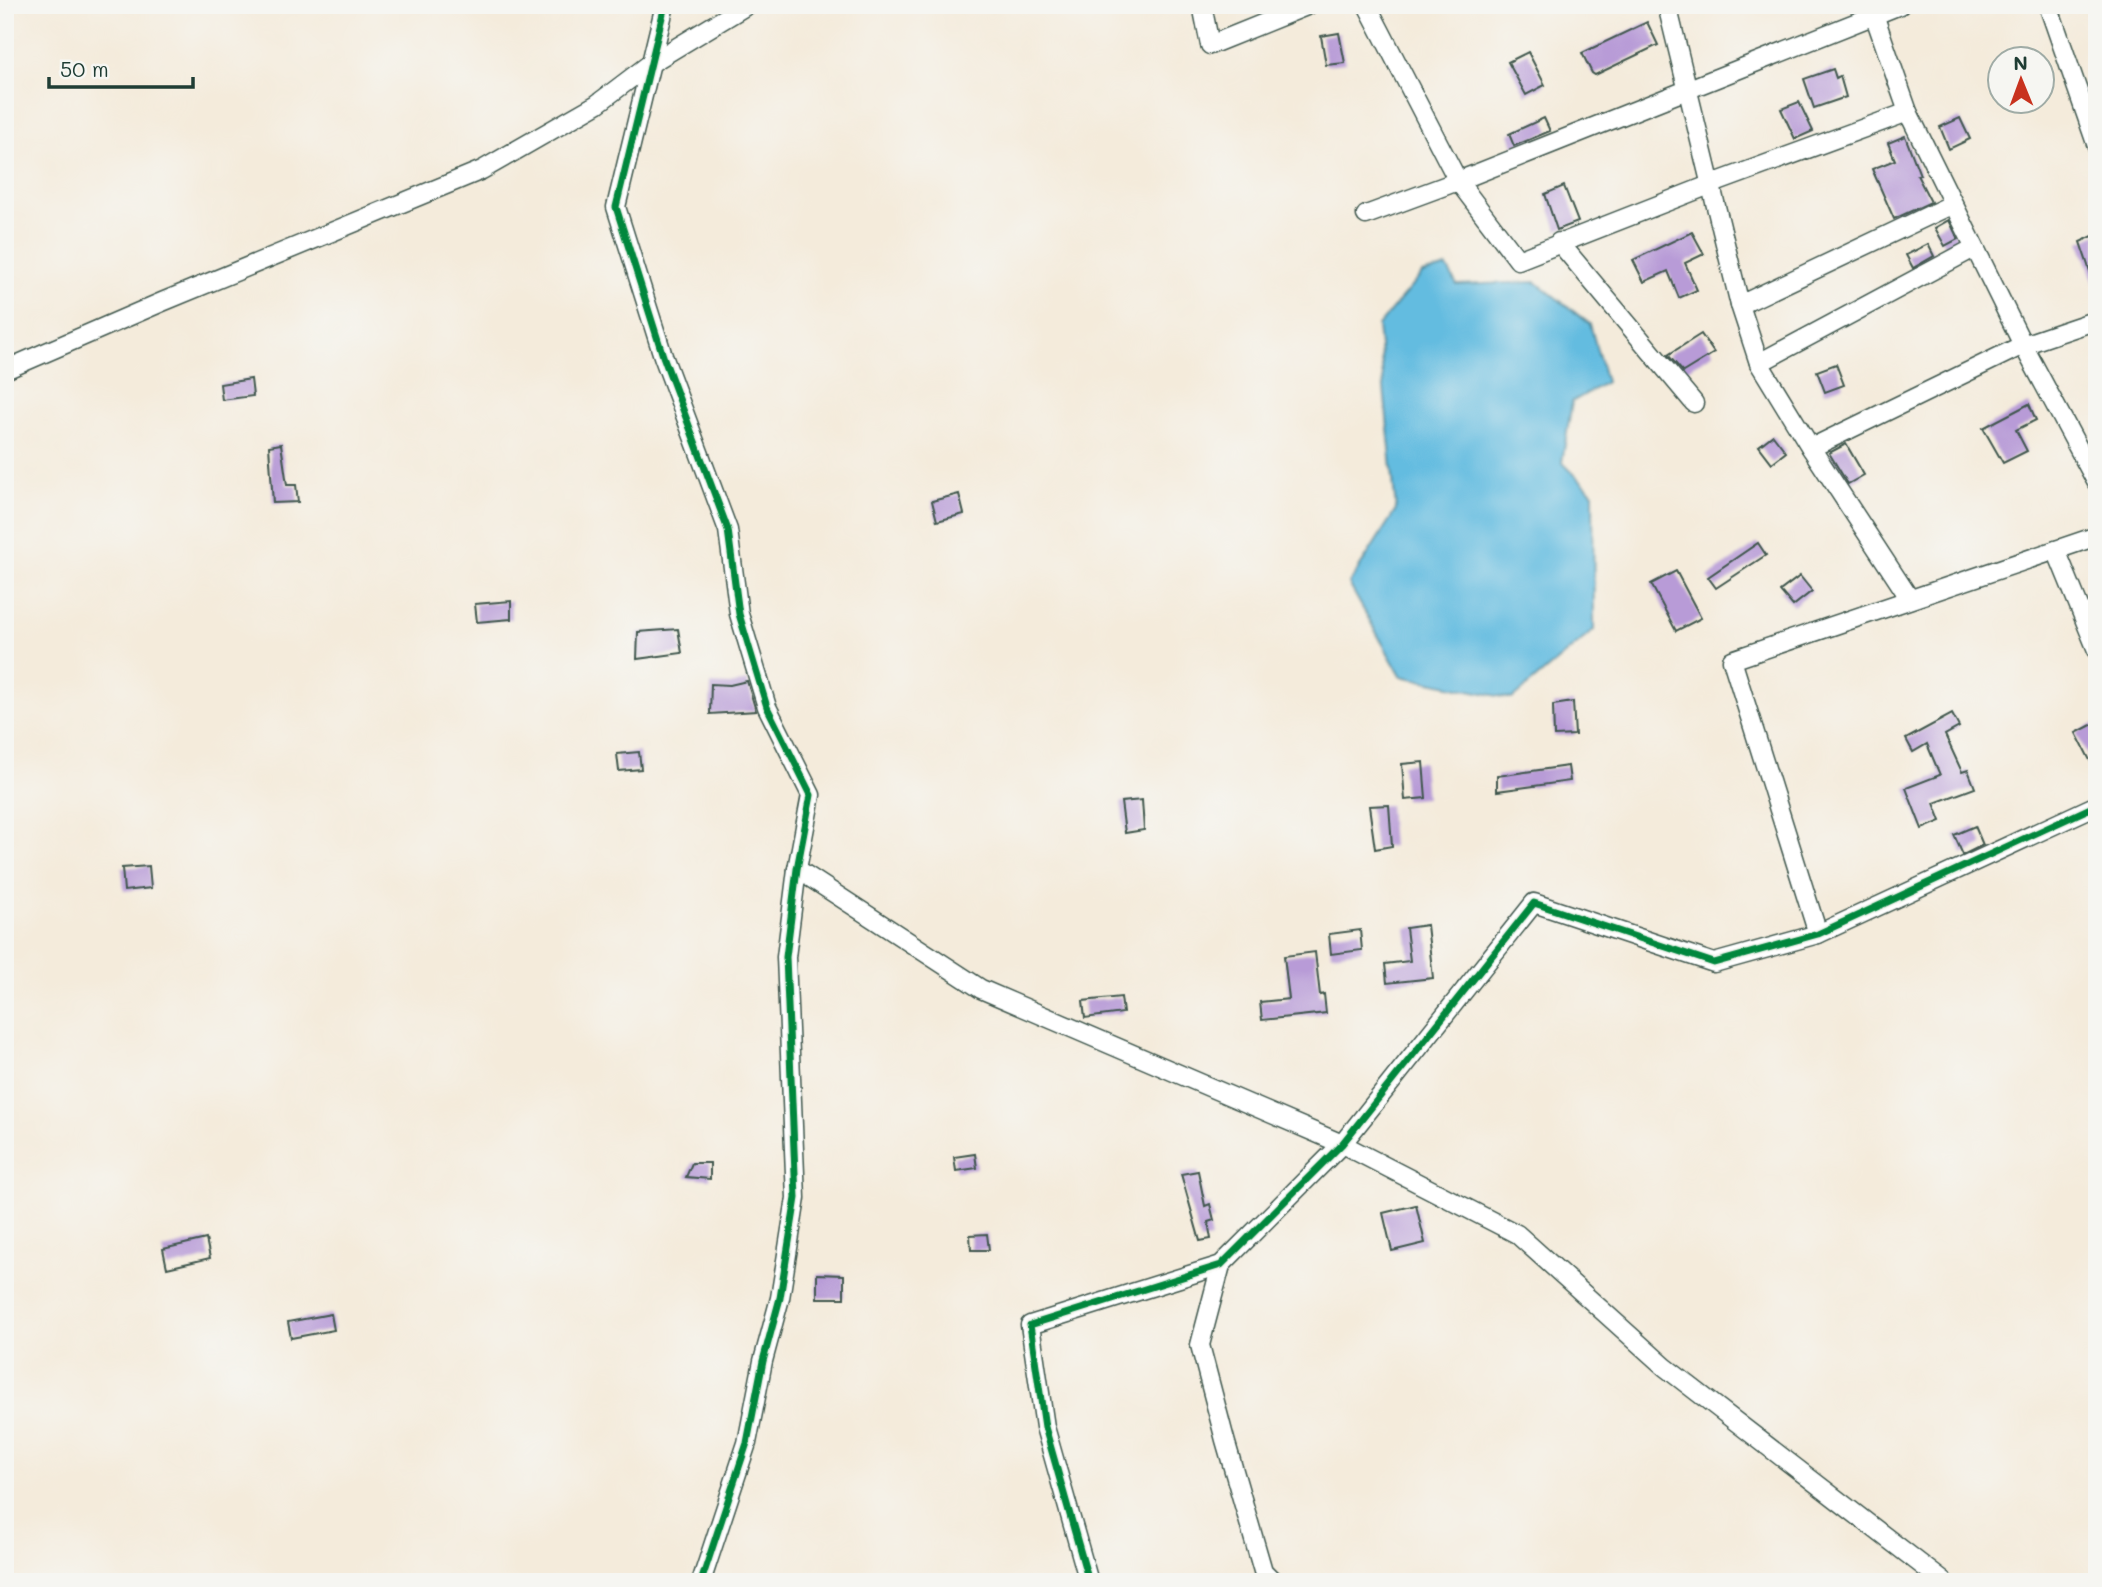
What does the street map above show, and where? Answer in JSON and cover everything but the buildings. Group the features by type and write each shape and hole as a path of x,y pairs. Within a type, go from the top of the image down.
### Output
{"street":[{"path":"665,5 615,207 663,356 728,530 739,614 767,707 811,795 797,869 786,957 796,1198 780,1297 763,1361 747,1443 701,1582"},
{"path":"5,370 482,170 597,104 651,63 747,5"},
{"path":"1202,5 1210,45 1309,5"},
{"path":"1367,5 1458,181 1518,260 1559,242 1908,112"},
{"path":"1667,5 1740,305 1759,363 1910,599"},
{"path":"1366,215 1458,181 1872,10 1900,5"},
{"path":"2048,5 2097,146"},
{"path":"1872,10 1908,112 2023,345 2097,483"},
{"path":"1740,305 1953,204"},
{"path":"1559,242 1694,403"},
{"path":"1759,363 1974,248"},
{"path":"1811,448 2023,345 2097,320"},
{"path":"1818,934 1731,660 2097,536"},
{"path":"2056,550 2097,650"},
{"path":"1089,1582 1045,1427 1030,1325 1222,1265 1342,1144 1534,903 1714,963 1818,934 2097,805"},
{"path":"797,869 981,989 1342,1144 1517,1234 1665,1367 1944,1582"},
{"path":"1222,1265 1200,1345 1224,1440 1263,1572 1274,1582"}],"water":[{"path":"1447,267 1457,285 1536,282 1590,324 1606,382 1572,402 1562,462 1593,493 1594,630 1512,699 1401,676 1349,584 1396,510 1378,326 1422,274"}],"cycle path":[{"path":"665,5 616,207 663,356 728,530 739,614 767,707 811,795 797,869 786,957 796,1198 780,1298 763,1361 747,1443 701,1582"},
{"path":"1089,1582 1045,1427 1030,1325 1221,1265 1342,1144 1534,903 1714,963 1818,934 2097,805"}]}
